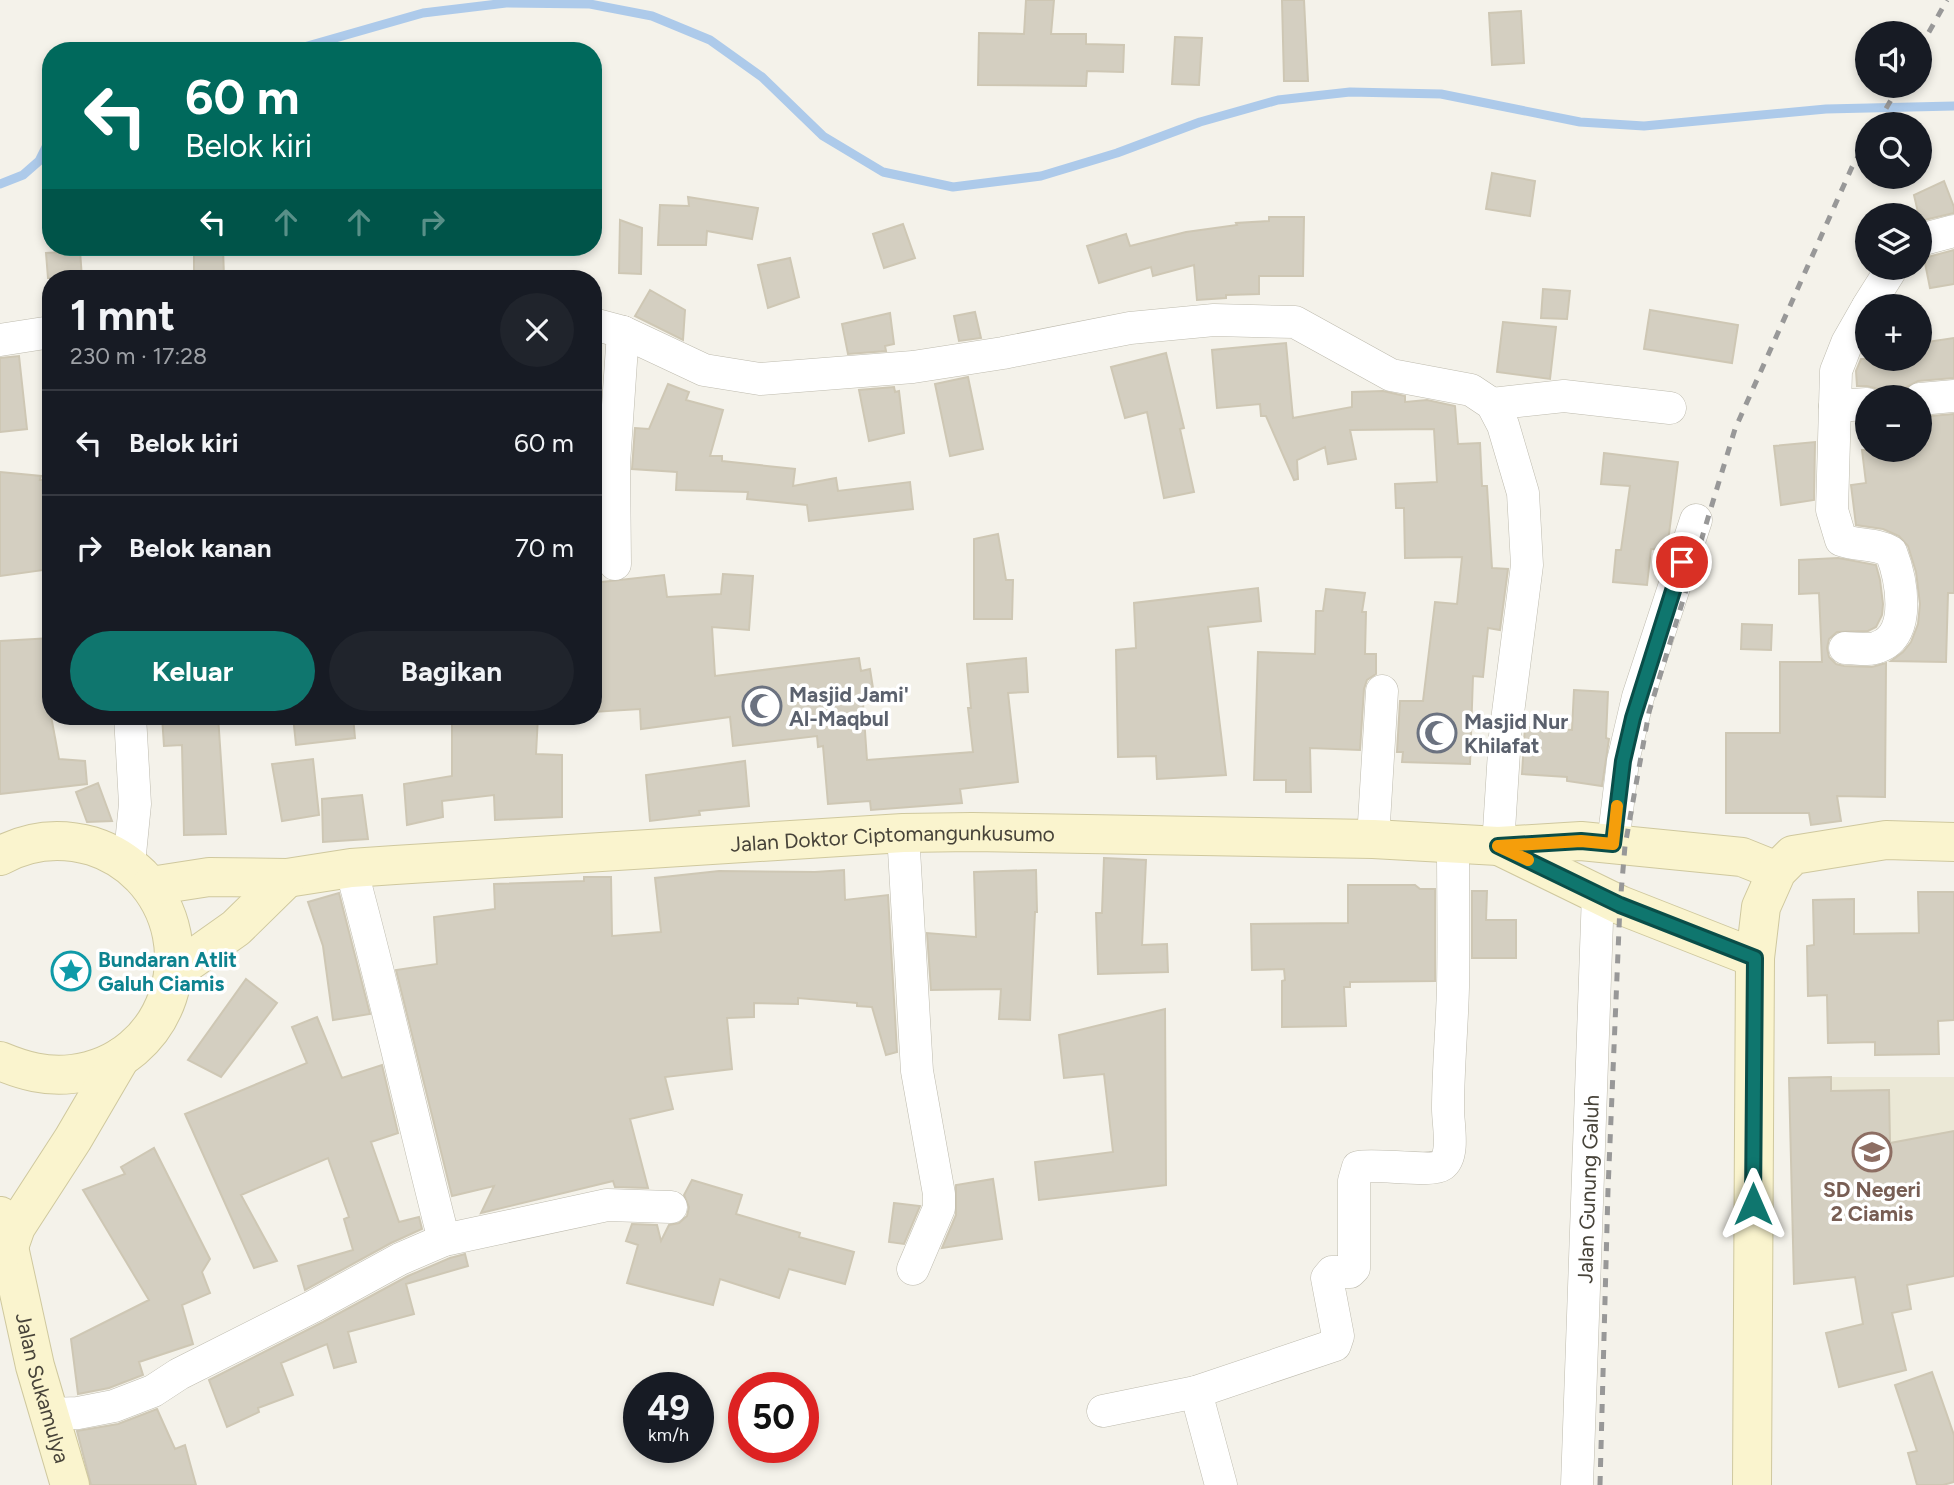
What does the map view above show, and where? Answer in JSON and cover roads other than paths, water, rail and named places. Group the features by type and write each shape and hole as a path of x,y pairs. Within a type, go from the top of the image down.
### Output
{"main road":[{"name":"Jalan Doktor Ciptomangunkusumo","path":"140,875 288,878 351,868 903,833 972,832 1373,839 1498,846 1581,841 1742,857 1777,871"},
{"path":"0,856 14,848 43,841 74,841 103,849 140,875 163,905 171,926 175,949 170,992 162,1011 151,1029 121,1057 73,1139 16,1227 5,1232"},
{"path":"1752,1485 1755,958 1761,907 1777,871 1793,855 1886,841 1954,842"},
{"name":"Jalan Doktor Ciptomangunkusumo","path":"1498,846 1620,905 1755,958"},
{"path":"174,972 236,928 288,878"},
{"path":"0,1061 23,1071 48,1075 74,1074 98,1068 121,1057"},
{"name":"Jalan Sukamulya","path":"5,1232 32,1354 70,1485"}],"street":[{"path":"1932,237 1954,231"},
{"path":"602,326 624,332 704,370 760,379 913,367 1003,354 1130,328 1214,320 1295,322 1391,375 1471,390 1492,404 1503,425 1523,493 1527,565 1505,736 1498,846"},
{"path":"1844,648 1877,648 1891,640 1898,631 1901,610 1898,575 1891,552 1884,547 1851,544 1841,540 1832,510 1836,371 1855,329"},
{"path":"615,564 614,464 624,332"},
{"path":"0,340 42,333"},
{"path":"1492,404 1564,396 1670,408"},
{"path":"1932,398 1954,396"},
{"path":"1835,406 1855,405"},
{"path":"1613,844 1623,761 1639,697 1696,520"},
{"path":"1373,839 1382,691"},
{"path":"131,725 140,875"},
{"path":"903,833 917,1071 939,1194 939,1208 913,1269"},
{"path":"1103,1411 1196,1392 1335,1345 1338,1336 1327,1278 1332,1272 1350,1272 1354,1268 1354,1181 1358,1167 1369,1165 1430,1168 1440,1167 1447,1161 1452,986 1452,843"},
{"path":"351,868 382,982 415,1129 444,1240"},
{"name":"Jalan Gunung Galuh","path":"1577,1485 1598,893"},
{"path":"49,1414 78,1413 114,1406 153,1391 179,1374 400,1259 444,1240 607,1205 671,1207"},
{"path":"1196,1392 1221,1485"}],"waterway":[{"path":"322,42 423,13 506,3 590,4 652,16 710,40 762,77 823,136 883,172 953,187 1041,176 1117,153 1200,122 1278,100 1350,92 1441,94 1580,122 1644,126 1826,109 1954,106"},
{"path":"0,184 23,175 42,155"}],"railway":[{"path":"1932,27 1947,0"},
{"path":"1884,112 1892,98"},
{"path":"1600,1485 1608,1190 1620,905 1625,846 1649,712 1735,429 1855,162"}],"place":[{"name":"Masjid Jami' Al-Maqbul","path":"762,706"},
{"name":"Masjid Nur Khilafat","path":"1437,733"},
{"name":"Bundaran Atlit Galuh Ciamis","path":"71,971"},
{"name":"SD Negeri 2 Ciamis","path":"1872,1152"}]}
